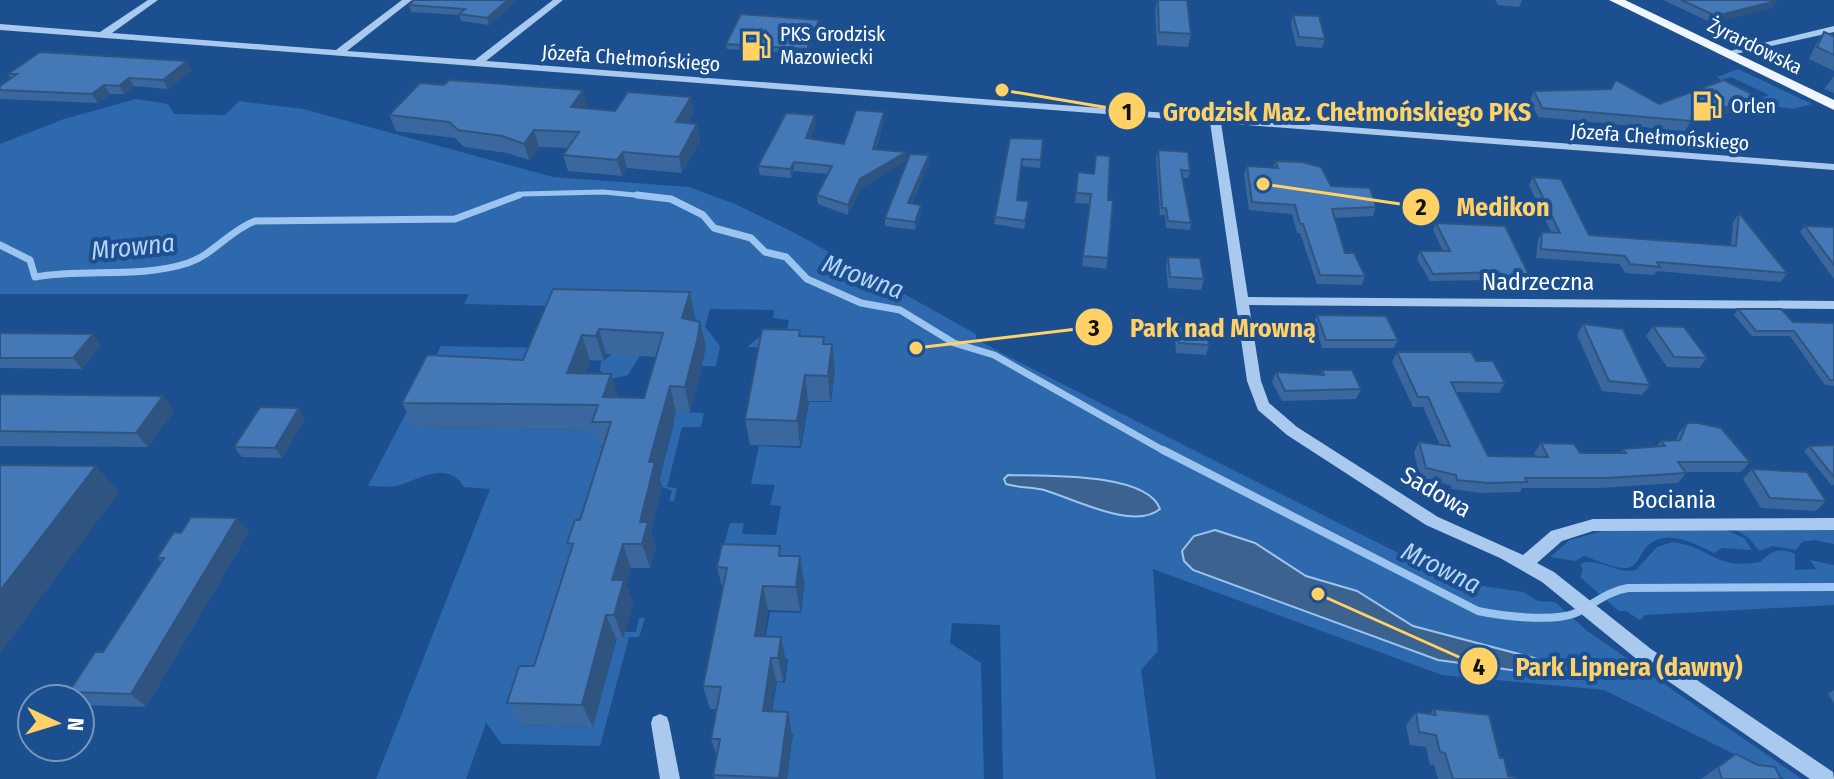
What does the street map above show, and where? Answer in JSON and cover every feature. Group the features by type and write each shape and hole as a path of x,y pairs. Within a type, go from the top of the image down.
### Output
{"main road":[{"name":"Żyrardowska","path":"1615,0 1834,106"}],"street":[{"path":"102,35 154,0"},
{"path":"338,53 408,0"},
{"path":"476,64 559,0"},
{"name":"Józefa Chełmońskiego","path":"0,27 1834,167"},
{"path":"1726,53 1834,29"},
{"name":"Sadowa","path":"1215,121 1258,396 1274,418 1432,521 1525,563 1599,620 1826,779"},
{"name":"Nadrzeczna","path":"1241,301 1834,305"},
{"name":"Bociania","path":"1525,563 1557,536 1593,525 1834,524"},
{"path":"660,723 670,779"}],"shaded area":[{"path":"1738,69 1812,104 1793,109 1774,106 1780,102 1761,98 1769,95 1731,77 1721,80 1717,77"},
{"path":"136,99 168,104 174,114 225,115 239,101 303,109 553,177 689,187 735,204 793,232 976,334 976,339 1011,358 1456,582 1523,592 1538,601 1555,602 1586,630 1802,779 1785,779 1604,690 1442,675 1153,569 1158,651 1141,670 1156,779 1003,779 1000,625 952,623 950,643 981,663 984,779 787,779 793,734 769,732 777,682 785,683 788,659 762,658 770,612 801,613 805,581 718,566 730,523 744,523 742,534 776,535 781,506 770,505 775,485 751,484 759,446 801,448 809,402 831,402 835,370 778,348 747,347 763,334 786,335 789,320 773,318 774,310 710,309 705,327 720,346 716,366 701,366 706,347 689,342 696,317 561,313 542,360 444,368 415,428 606,430 600,447 618,448 520,725 593,727 617,638 623,638 625,632 636,632 639,618 645,618 639,637 629,637 600,746 502,744 486,723 466,779 376,779 490,489 464,487 458,479 443,473 396,486 368,486 441,346 541,348 560,306 464,304 469,294 0,294 0,144 64,119"},
{"path":"615,352 642,352 628,375 607,380 600,370 601,362"},
{"path":"654,411 704,413 701,427 682,427 667,487 677,488 674,501 669,501 672,491 658,485 674,423 632,422"},
{"path":"1008,475 1068,476 1115,482 1136,488 1151,497 1160,509 1149,515 1119,515 1044,490 1006,484 1004,479"},
{"path":"1834,529 1834,544 1814,540 1802,542 1796,550 1773,546 1759,551 1749,538 1736,530"},
{"path":"1215,530 1255,543 1306,576 1357,591 1413,626 1534,658 1541,661 1545,671 1540,674 1438,660 1193,570 1184,561 1182,551 1194,536"},
{"path":"1606,530 1726,530 1744,538 1752,550 1722,548 1714,553 1688,541 1669,538 1651,543 1627,568 1584,556 1575,561 1550,557 1570,540"},
{"path":"1672,542 1732,563 1760,562 1780,551 1795,554 1795,570 1816,569 1810,560 1834,565 1834,605 1645,615 1640,620 1626,611 1619,611 1580,577 1583,570 1580,564 1587,562 1621,570 1636,570 1657,547"}],"building":[{"path":"414,0 508,0 487,18 459,14 465,9 409,5"},
{"path":"1158,0 1187,0 1191,34 1159,32"},
{"path":"1681,0 1774,0 1776,1 1716,16"},
{"path":"741,14 819,20 807,49 726,44"},
{"path":"1293,15 1319,16 1325,39 1299,37"},
{"path":"1824,32 1834,36 1834,55 1817,47"},
{"path":"40,52 187,61 163,80 129,78 119,86 104,85 92,94 0,90 0,86 17,74 8,74"},
{"path":"449,80 583,90 571,107 615,111 628,92 691,97 676,122 697,124 679,157 623,152 617,160 563,155 579,132 534,130 524,144 502,136 458,130 449,122 389,115 420,83 444,85"},
{"path":"1616,80 1659,104 1724,80 1756,96 1718,110 1696,99 1691,121 1542,108 1534,91 1611,89"},
{"path":"856,110 884,112 873,149 906,152 860,179 848,205 817,195 832,166 794,162 790,169 758,166 786,113 815,115 806,138 844,144"},
{"path":"1010,138 1043,139 1041,160 1022,159 1017,200 1029,201 1025,221 995,217"},
{"path":"1158,150 1188,152 1190,171 1181,170 1191,223 1168,221 1166,208 1162,208"},
{"path":"910,154 929,155 908,203 921,205 915,222 885,218"},
{"path":"1096,155 1110,156 1108,200 1113,200 1108,258 1083,256 1091,194 1076,193 1078,172 1094,174"},
{"path":"1275,161 1302,162 1321,167 1331,186 1370,188 1376,207 1332,209 1345,253 1354,253 1365,276 1320,275 1295,205 1252,202 1247,166 1278,168"},
{"path":"1533,177 1561,179 1589,235 1736,246 1739,213 1787,273 1657,262 1660,267 1630,264 1625,256 1541,249 1542,232 1560,233"},
{"path":"1436,223 1505,226 1531,279 1501,277 1499,272 1433,274 1420,251 1450,251"},
{"path":"1805,226 1834,227 1834,265"},
{"path":"1168,257 1200,258 1204,279 1170,277"},
{"path":"553,289 690,292 682,318 700,322 685,387 670,386 649,462 655,462 640,522 648,522 642,544 623,544 612,580 624,580 614,615 606,615 582,705 507,703 519,666 534,666 573,544 567,543 575,520 580,520 611,422 592,422 598,405 402,403 427,355 523,360","holes":["599,329 663,333 644,398 603,397 611,374 567,373 582,335 596,336"]},
{"path":"1738,309 1781,309 1793,322 1834,323 1834,380 1830,380 1794,331 1756,331"},
{"path":"1317,315 1386,316 1398,340 1326,340"},
{"path":"1176,319 1205,321 1209,345 1179,343"},
{"path":"1583,324 1623,329 1650,385 1609,381"},
{"path":"1653,326 1684,327 1707,358 1674,357"},
{"path":"762,329 800,330 799,336 824,337 823,344 832,344 828,376 805,375 797,421 745,419"},
{"path":"0,333 93,334 73,358 0,358"},
{"path":"1397,352 1471,352 1476,361 1493,361 1505,383 1451,382 1488,456 1548,457 1541,443 1574,444 1580,453 1626,453 1623,449 1665,446 1661,441 1680,440 1687,423 1698,423 1721,428 1750,462 1678,462 1686,473 1607,478 1525,478 1527,482 1488,483 1457,480 1456,475 1426,468 1419,442 1450,446 1428,397 1418,397"},
{"path":"1322,370 1352,370 1361,389 1285,391 1276,372 1324,375"},
{"path":"0,394 163,396 136,433 0,431"},
{"path":"260,407 299,408 275,448 234,447"},
{"path":"1834,445 1834,477 1809,446"},
{"path":"0,465 96,466 0,591"},
{"path":"1752,469 1807,472 1826,501 1770,498"},
{"path":"191,517 237,518 131,694 96,693 96,683 75,683 95,652 103,652 164,558 157,558 174,532 181,533"},
{"path":"722,544 780,546 779,556 800,556 796,587 763,586 755,636 781,637 778,658 771,658 763,711 788,712 779,778 713,775 720,739 711,739 721,687 703,686 727,568 717,567"},
{"path":"1434,709 1489,715 1500,758 1504,758 1508,776 1517,779 1453,779 1436,735 1419,732 1416,712 1436,715"},
{"path":"1736,754 1758,765 1775,767 1781,779 1722,779 1718,767"}],"waterway":[{"name":"Mrowna","path":"514,197 522,194 603,192 646,196"},
{"name":"Mrowna","path":"0,245 30,260 35,277 150,271 197,259 255,221 455,219 519,195"},
{"name":"Mrowna","path":"637,195 646,196"},
{"name":"Mrowna","path":"646,196 656,197"},
{"name":"Mrowna","path":"646,196 671,199 703,215 714,228 751,238 765,252 786,257 807,279 861,303 900,310 954,343 994,355 1166,452"},
{"name":"Mrowna","path":"1163,450 1478,611 1556,617 1578,612 1628,588 1834,587"}],"place":[{"name":"PKS Grodzisk Mazowiecki","path":"756,46"},
{"name":"Grodzisk Maz. Chełmońskiego PKS","path":"1002,90"},
{"name":"Orlen","path":"1707,106"},
{"name":"Medikon","path":"1263,184"},
{"name":"Park nad Mrowną","path":"916,348"},
{"name":"Park Lipnera (dawny)","path":"1318,594"}]}
